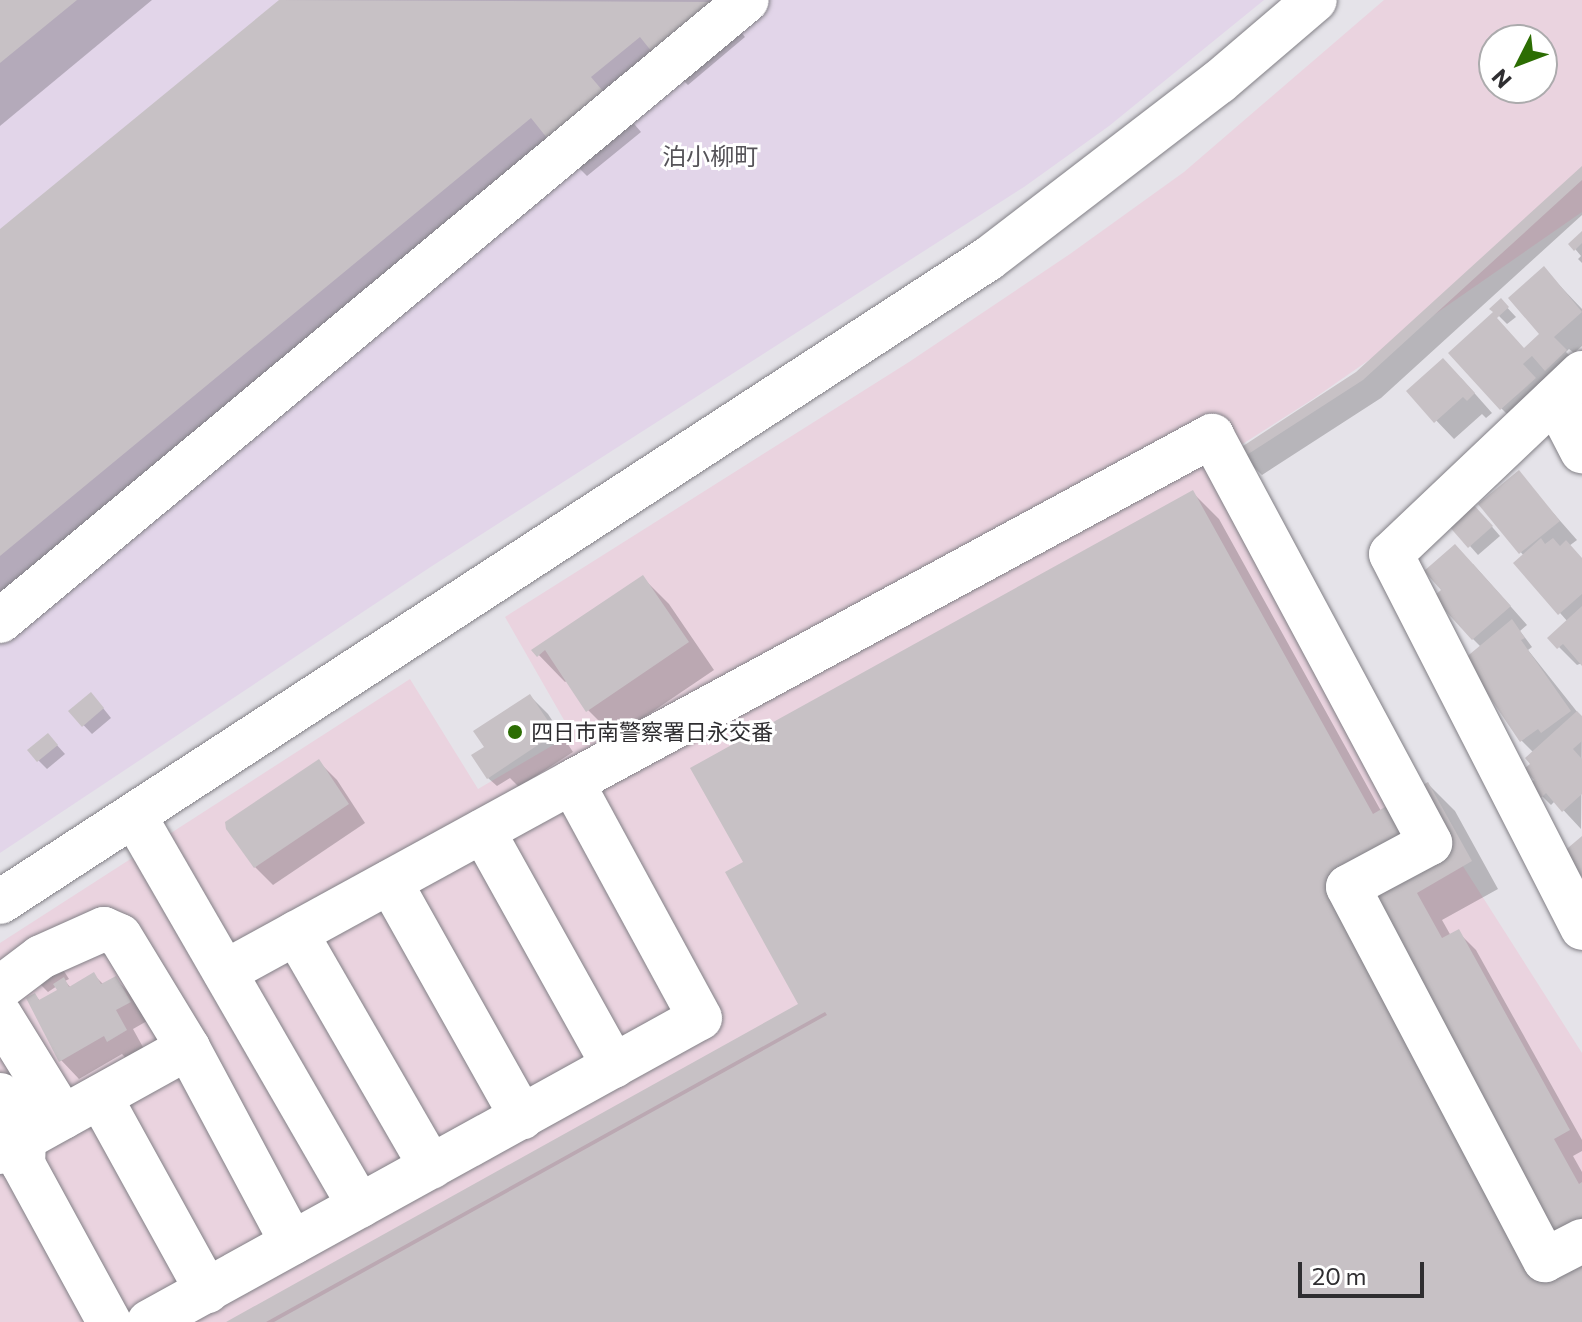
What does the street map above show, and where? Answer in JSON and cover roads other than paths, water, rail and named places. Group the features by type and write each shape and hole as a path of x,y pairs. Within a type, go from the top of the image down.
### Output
{"street":[{"path":"0,621 747,0"},
{"path":"0,902 988,259 1207,92 1315,0"},
{"path":"1569,386 1582,451"},
{"path":"1569,386 1391,554 1582,928"},
{"path":"225,972 1212,436 1430,843 1348,887 1545,1260 1582,1241"},
{"path":"149,1322 700,1018 572,782"},
{"path":"135,817 360,1206"},
{"path":"483,831 614,1066"},
{"path":"390,882 522,1117"},
{"path":"0,988 41,957 104,929 120,936 188,1048 292,1243"},
{"path":"296,933 431,1167"},
{"path":"0,1015 81,1107 207,1291"},
{"path":"12,1145 188,1048"},
{"path":"0,1095 12,1145 109,1322"}],"place":[{"name":"四日市南警察署日永交番","path":"515,732"}],"district":[{"name":"泊小柳町","path":"710,156"}]}
